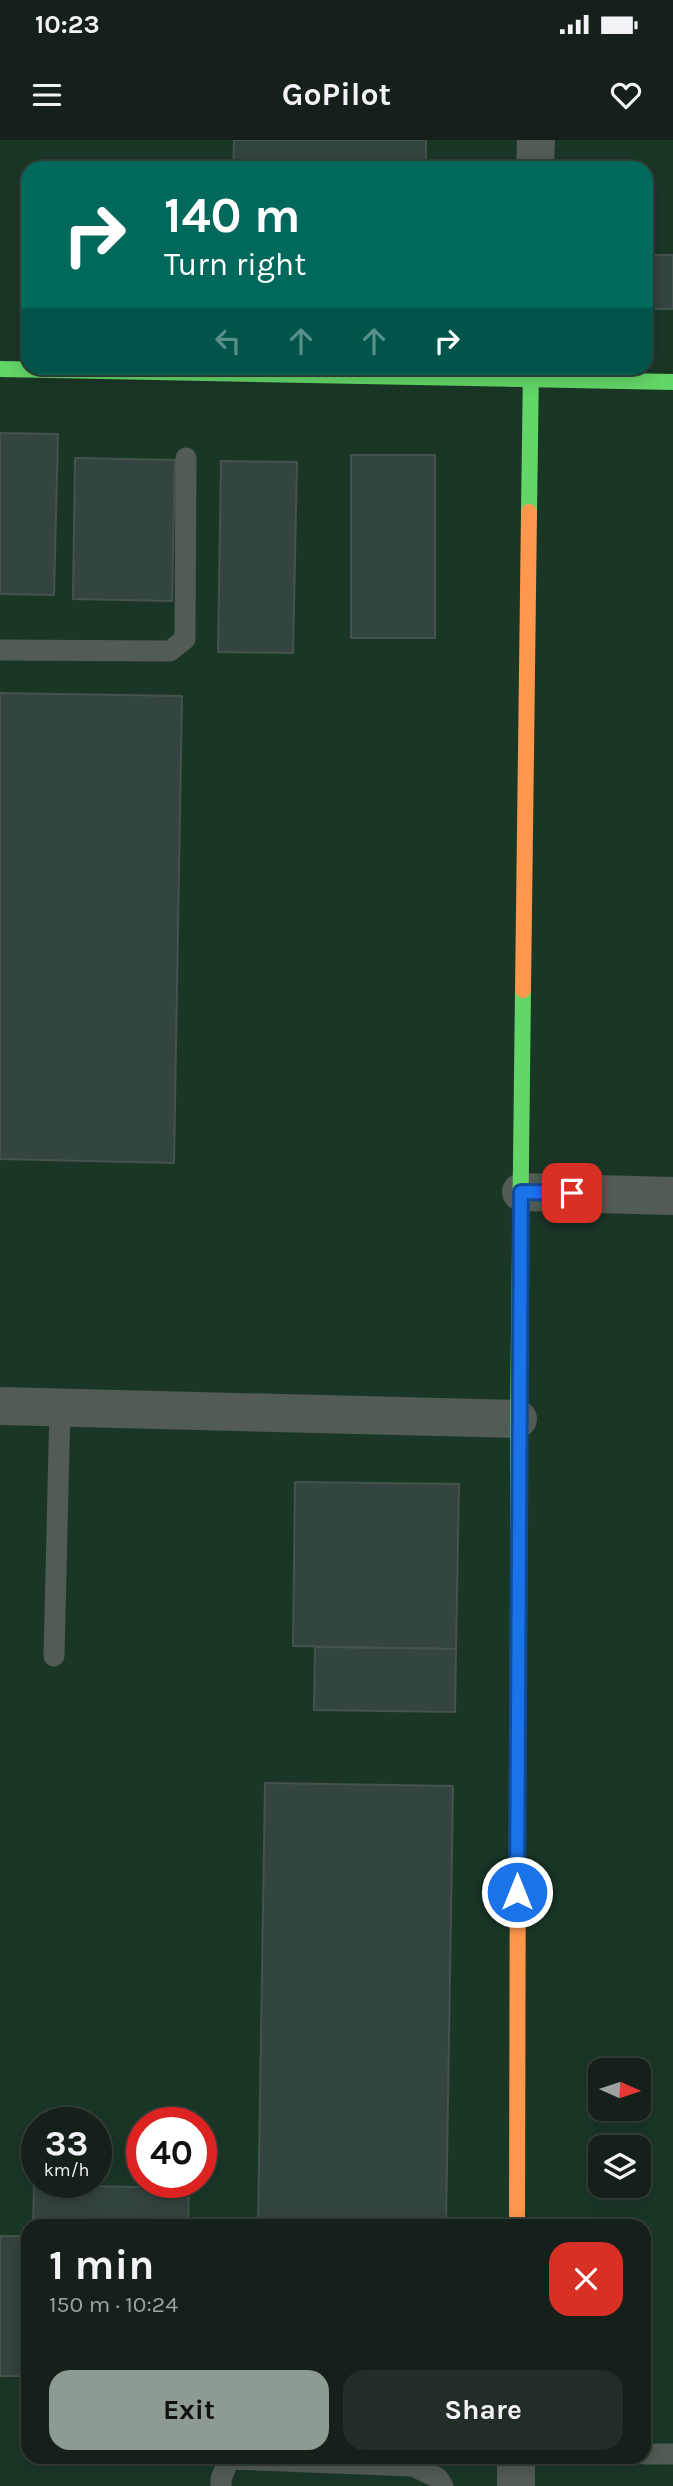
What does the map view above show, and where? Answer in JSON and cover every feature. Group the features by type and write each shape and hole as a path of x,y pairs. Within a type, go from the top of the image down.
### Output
{"street":[{"path":"535,161 536,140"},
{"path":"0,369 21,369"},
{"path":"517,2219 518,1419 531,375"},
{"path":"563,375 673,382"},
{"path":"521,1192 673,1196"},
{"path":"0,1406 518,1419"},
{"path":"516,2464 516,2486"}],"lane":[{"path":"0,650 170,651 185,639 186,458"},
{"path":"54,1656 60,1407"},
{"path":"651,2454 673,2454"},
{"path":"221,2486 227,2464"},
{"path":"360,2464 413,2466 438,2478 443,2486"}],"shaded area":[{"path":"0,140 673,140 673,2486 0,2486"}],"building":[{"path":"234,140 426,140 426,161 233,161"},
{"path":"653,255 673,255 673,309 653,309"},
{"path":"0,433 58,434 54,595 0,594"},
{"path":"351,455 435,455 435,638 351,638"},
{"path":"75,458 175,460 172,601 73,599"},
{"path":"221,461 297,462 293,653 218,652"},
{"path":"0,693 182,696 174,1163 0,1159"},
{"path":"295,1482 459,1484 456,1649 293,1646"},
{"path":"315,1647 456,1649 455,1712 314,1710"},
{"path":"265,1783 453,1786 446,2219 258,2219"},
{"path":"112,2187 126,2187 126,2198 189,2198 188,2219 33,2219 34,2198 112,2198"},
{"path":"0,2236 21,2236 21,2376 0,2376"}],"traffic: fast":[{"path":"0,369 21,369"},
{"path":"311,375 673,382"},
{"path":"529,512 531,375"},
{"path":"518,1776 518,1419 523,990"}],"traffic: slow":[{"path":"523,990 529,512"},
{"path":"517,2219 518,1776"}],"route":[{"path":"517,1892 521,1192 572,1193"}]}
